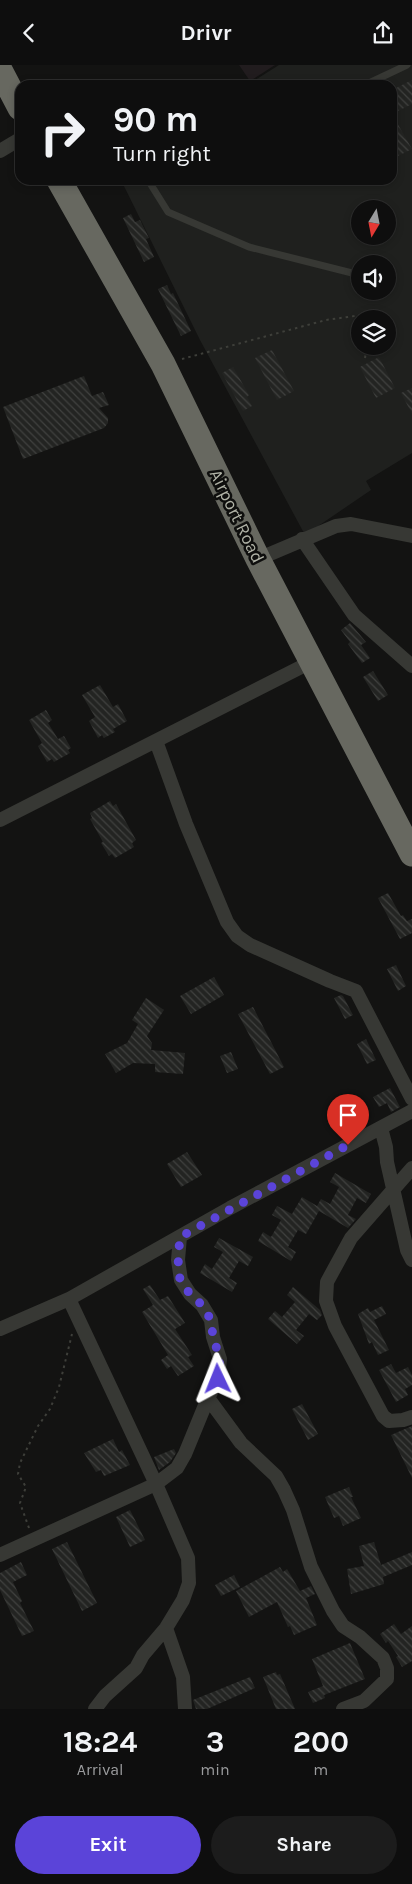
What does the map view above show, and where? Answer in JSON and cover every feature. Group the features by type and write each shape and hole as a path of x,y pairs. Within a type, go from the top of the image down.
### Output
{"highway":[{"path":"0,70 15,98"},
{"name":"Airport Road","path":"62,185 163,364 258,559 412,854"}],"street":[{"path":"0,151 15,142"},
{"path":"258,559 336,526 351,524 412,536"},
{"path":"302,539 354,615 412,666"},
{"path":"0,821 311,662"},
{"path":"156,741 186,825 227,922 237,936 250,945 356,991 412,1099"},
{"path":"0,1329 69,1299 230,1208 412,1111"},
{"path":"381,1127 407,1250 412,1259"},
{"path":"412,1169 351,1238 327,1282 326,1301 335,1326 383,1417 389,1421 412,1417"},
{"path":"0,1555 156,1484 177,1468 186,1455 208,1398 218,1379 220,1359 213,1337 211,1320 202,1305 190,1294 180,1280 178,1259 180,1237"},
{"path":"69,1299 156,1484 188,1558 188,1583 183,1600 166,1628 143,1655 136,1668 105,1697 96,1709"},
{"path":"208,1398 241,1443 276,1476 284,1490 311,1567 333,1611 343,1626 360,1637 383,1658 387,1669 387,1679 364,1701 344,1709"},
{"path":"166,1628 183,1677 185,1709"}],"lane":[{"path":"375,80 406,65"},
{"path":"151,185 168,212 249,247 351,273"}],"path":[{"path":"163,364 326,320 351,317"},
{"path":"32,1540 20,1503 26,1487 18,1473 20,1463 38,1426 50,1409 59,1387 76,1315"}],"shaded area":[{"path":"239,65 275,65 252,80 249,80"},
{"path":"279,65 412,65 412,453 366,481 371,490 305,535 200,340 123,185 397,185 397,80 255,80"}],"building":[{"path":"412,80 412,104 397,112 397,88"},
{"path":"397,123 412,149 397,156"},
{"path":"131,214 135,222 140,220 149,238 146,239 154,257 144,262 123,218"},
{"path":"167,285 171,294 173,293 191,331 181,336 158,289"},
{"path":"272,350 294,391 277,400 255,358"},
{"path":"379,357 395,388 376,398 360,367"},
{"path":"233,367 249,395 247,397 252,406 243,411 222,373"},
{"path":"84,376 92,396 103,392 109,405 99,408 108,418 108,423 104,428 23,459 3,407"},
{"path":"412,388 412,414 401,393"},
{"path":"350,623 366,642 361,645 370,658 362,663 348,644 350,642 341,630"},
{"path":"373,671 388,695 378,701 363,677"},
{"path":"100,685 113,707 118,704 127,721 113,729 115,732 104,738 102,735 98,738 89,721 95,717 82,695"},
{"path":"46,710 52,720 48,723 58,739 64,736 71,748 68,750 70,753 54,762 52,759 47,762 38,746 42,743 29,720"},
{"path":"110,801 113,806 116,804 136,840 132,843 134,847 115,858 112,854 109,856 90,819 92,818 90,813"},
{"path":"388,893 401,916 403,915 407,921 412,919 412,933 400,939 378,898"},
{"path":"396,965 406,986 398,991 387,969"},
{"path":"214,977 224,995 191,1014 180,996"},
{"path":"341,995 353,1015 345,1019 334,998"},
{"path":"146,998 164,1010 147,1036 152,1043 151,1050 185,1053 183,1074 155,1072 155,1064 133,1063 116,1073 105,1054 127,1043 138,1024 132,1020"},
{"path":"253,1007 284,1067 270,1074 238,1014"},
{"path":"366,1039 376,1060 367,1064 357,1044"},
{"path":"231,1052 238,1069 227,1073 220,1056"},
{"path":"390,1088 400,1107 391,1112 387,1103 379,1107 373,1097"},
{"path":"187,1152 202,1175 181,1187 167,1164"},
{"path":"335,1173 371,1194 366,1203 357,1198 348,1215 356,1219 348,1228 319,1211 306,1234 298,1230 288,1247 296,1252 291,1261 258,1241 263,1232 271,1237 281,1220 272,1215 277,1206 292,1214 302,1197 317,1206 321,1199 330,1204 339,1187 330,1182"},
{"path":"219,1238 253,1257 248,1266 239,1261 229,1278 237,1283 232,1292 200,1273 205,1264 212,1269 223,1252 214,1247"},
{"path":"150,1285 160,1300 168,1296 185,1323 175,1329 192,1355 188,1357 194,1366 178,1376 171,1366 167,1369 161,1360 168,1355 142,1312 153,1305 143,1289"},
{"path":"293,1287 320,1310 322,1315 317,1320 309,1314 296,1330 304,1336 297,1344 268,1319 275,1311 282,1317 295,1302 287,1295"},
{"path":"382,1306 386,1314 374,1320 389,1350 378,1355 372,1342 369,1344 358,1314 368,1308 370,1312"},
{"path":"391,1364 396,1373 408,1367 412,1375 412,1385 405,1389 408,1395 396,1402 379,1370"},
{"path":"302,1404 318,1434 308,1440 292,1409"},
{"path":"412,1426 412,1478 391,1435"},
{"path":"113,1439 119,1452 122,1450 130,1465 104,1476 101,1470 96,1472 84,1453"},
{"path":"174,1449 176,1453 170,1462 159,1470 154,1457"},
{"path":"349,1487 353,1497 351,1497 361,1518 343,1526 339,1516 334,1518 325,1497"},
{"path":"130,1510 145,1540 130,1547 116,1517"},
{"path":"67,1542 97,1603 82,1611 52,1549"},
{"path":"374,1542 381,1565 412,1552 412,1565 383,1577 384,1584 351,1594 347,1569 364,1566 359,1546"},
{"path":"21,1562 27,1575 13,1582 22,1601 20,1603 34,1631 22,1636 0,1590 0,1573"},
{"path":"280,1567 283,1572 287,1569 300,1591 311,1586 315,1594 306,1598 317,1625 294,1635 290,1626 288,1627 277,1602 249,1617 236,1591"},
{"path":"234,1575 240,1587 221,1596 215,1585"},
{"path":"394,1624 401,1634 412,1626 412,1661 402,1667 396,1657 398,1656 388,1641 386,1643 380,1634"},
{"path":"350,1643 365,1679 324,1695 325,1698 313,1703 308,1692 323,1686 312,1659"},
{"path":"276,1672 277,1675 280,1674 295,1709 276,1709 263,1677"},
{"path":"250,1677 255,1688 207,1709 196,1709 193,1700"}],"route":[{"path":"218,1379 220,1359 213,1337 211,1320 202,1305 190,1294 180,1280 178,1259 180,1237 348,1145"}]}
